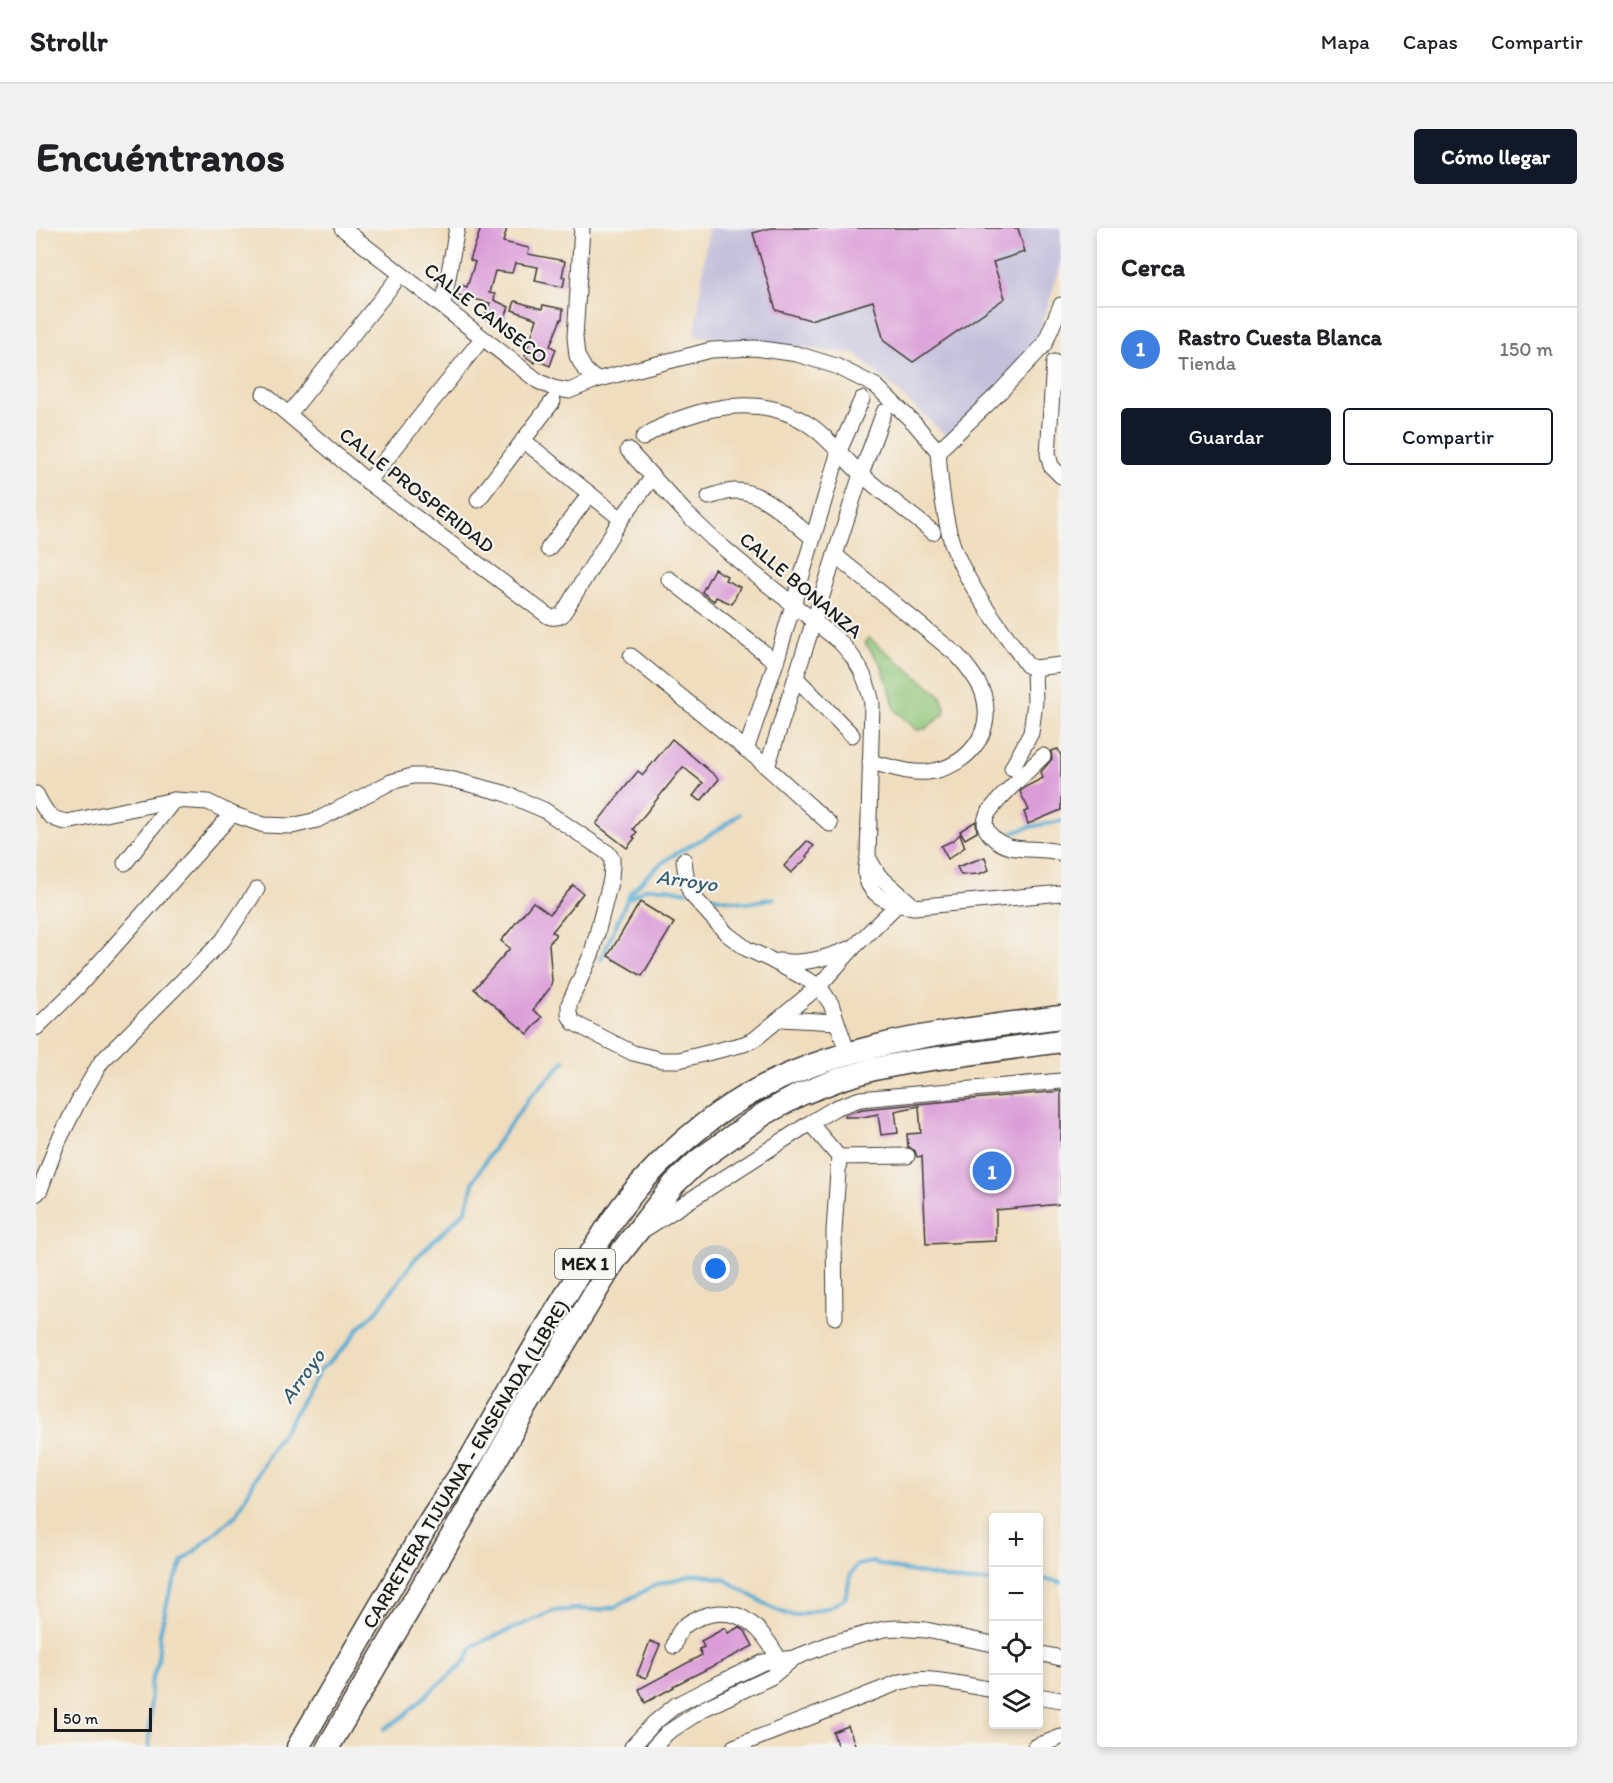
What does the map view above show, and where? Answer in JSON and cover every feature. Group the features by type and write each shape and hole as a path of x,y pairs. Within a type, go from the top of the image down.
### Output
{"highway":[{"name":"CARRETERA TIJUANA - ENSENADA (LIBRE)","path":"298,1747 606,1229 625,1202 668,1156 699,1128 733,1104 806,1068 848,1053 939,1034 1061,1017"},
{"name":"CARRETERA TIJUANA - ENSENADA (LIBRE)","path":"328,1747 523,1412 615,1260 674,1184 699,1160 764,1114 801,1094 840,1079 910,1062 1061,1041"}],"street":[{"name":"CALLE CANSECO","path":"342,228 538,381 553,388 569,391 596,380 711,350 755,348 797,354 837,366 876,386 915,424 938,451"},
{"path":"443,305 457,228"},
{"path":"582,228 575,337 577,356 585,370 596,380"},
{"path":"289,414 394,282"},
{"path":"1061,306 1044,345 999,393 938,451 944,511 952,544 965,572 1027,665 1034,668 1061,665"},
{"path":"368,482 477,345"},
{"path":"1044,345 1057,369 1048,454 1051,466 1061,476"},
{"name":"CALLE PROSPERIDAD","path":"264,394 368,482 548,616 558,618 562,615 621,519"},
{"path":"757,759 772,659 793,604 838,451 862,399"},
{"path":"478,500 553,401"},
{"path":"643,438 654,429 723,406 756,405 787,414 811,426 861,474 933,532"},
{"path":"757,759 796,678 861,474 884,412"},
{"path":"523,440 621,519 652,477"},
{"name":"CALLE BONANZA","path":"628,450 686,513 757,576 839,640 861,668 872,703 868,857 865,876 869,885 880,887 889,902 905,903"},
{"path":"709,497 729,491 749,493 767,502 813,538"},
{"path":"548,549 591,494"},
{"path":"835,555 957,656 972,673 983,693 986,712 985,729 977,744 965,757 950,766 929,772 913,772 870,762"},
{"path":"669,579 772,659"},
{"path":"631,656 757,759 830,824"},
{"path":"1012,768 1031,733 1035,702 1034,668"},
{"path":"796,678 852,735"},
{"path":"1043,756 993,806 986,817 985,827 990,835 1008,846 1021,849 1054,850 1061,853"},
{"path":"36,794 46,813 56,820 67,822 174,800 208,802 232,814 264,825 292,826 317,820 391,782 412,776 450,779 504,793 544,810 608,853 612,859 611,879 592,953 569,1004 569,1015 574,1023 633,1053 662,1060 679,1060 744,1044 755,1039 819,986 855,947 905,903 1061,893"},
{"path":"124,863 174,800"},
{"path":"36,1028 76,989 232,814"},
{"path":"684,860 687,884 691,894 727,934 747,949 819,986 831,1004 848,1053"},
{"path":"36,1194 40,1190 56,1146 101,1062 223,940 257,889"},
{"path":"769,959 789,963 807,962 827,958 855,947"},
{"path":"780,1019 837,1022"},
{"path":"632,1237 835,1108 860,1099 1061,1082"},
{"path":"810,1123 839,1156 834,1231 835,1317"},
{"path":"839,1156 907,1156"},
{"path":"674,1646 676,1636 689,1622 708,1615 734,1614 751,1623 785,1661"},
{"path":"632,1747 654,1723 676,1706 764,1662 785,1661 832,1643 884,1629 926,1630 989,1643"},
{"path":"1043,1654 1061,1658"},
{"path":"654,1747 667,1733 686,1719 771,1677 785,1661"},
{"path":"734,1747 900,1682 926,1680 989,1689"},
{"path":"1043,1697 1061,1700"},
{"path":"1035,1747 1061,1737"}],"shaded area":[{"path":"708,228 1061,228 1061,265 1035,345 950,439 856,354 695,335"}],"green space":[{"path":"869,638 940,695 945,706 944,714 925,729 917,730 895,710 881,664 865,643"}],"building":[{"path":"481,228 507,228 503,242 529,248 528,254 565,261 563,287 535,281 538,267 515,263 512,273 495,271 489,293 495,294 494,300 509,307 502,325 484,318 490,303 458,295 461,285 467,287 475,262 470,260"},
{"path":"771,228 1018,228 1025,252 993,262 1005,298 913,362 884,341 873,301 810,320 776,310 753,233"},
{"path":"515,301 542,309 543,305 563,309 562,319 550,346 556,349 550,366 536,360 535,363 525,356 537,319 512,310"},
{"path":"714,569 727,576 725,580 740,587 732,604 716,597 714,601 702,592"},
{"path":"672,739 719,779 701,801 693,796 703,783 683,767 633,829 637,832 627,848 596,824 638,771 643,775"},
{"path":"1058,749 1061,756 1061,810 1028,824 1024,812 1029,810 1020,792 1043,778 1041,772 1052,759 1051,751"},
{"path":"976,821 977,832 965,839 960,831"},
{"path":"960,834 965,847 948,859 941,846 954,840"},
{"path":"807,841 814,846 806,856 808,857 791,873 784,866"},
{"path":"985,857 989,870 979,874 961,875 957,867"},
{"path":"573,885 583,893 552,932 556,934 549,944 552,981 550,988 533,1010 542,1017 528,1034 474,989 510,948 501,941 533,902 550,914"},
{"path":"640,902 674,923 642,976 608,956"},
{"path":"1061,1091 1061,1204 996,1210 996,1241 926,1244 922,1156 917,1157 915,1151 908,1147 907,1134 921,1133 919,1106 895,1111 898,1133 881,1135 878,1114 845,1117 845,1115 862,1109"},
{"path":"739,1627 745,1631 753,1646 673,1686 645,1703 639,1689 702,1655 699,1649 704,1647 701,1641 725,1628 728,1633"},
{"path":"650,1641 660,1645 646,1678 637,1675"},
{"path":"848,1726 856,1747 838,1747 833,1732"}],"waterway":[{"path":"628,897 660,865 724,826 739,814"},
{"name":"Arroyo","path":"1013,833 1029,827 1061,821"},
{"name":"Arroyo","path":"601,959 627,900 646,888 666,888 687,892"},
{"name":"Arroyo","path":"697,894 748,903 774,898"},
{"name":"Arroyo","path":"149,1747 151,1682 158,1662 160,1633 169,1595 183,1561 237,1514 271,1449 320,1370 342,1350 359,1328 377,1311 415,1259 466,1210 474,1180 496,1144 530,1097 565,1061"},
{"path":"384,1729 403,1717 464,1663 474,1645 554,1611 598,1610 615,1607 657,1584 698,1574 724,1579 774,1609 793,1616 830,1607 845,1598 851,1574 857,1565 874,1562 893,1568 967,1582 989,1581"},
{"path":"1043,1579 1061,1582"}],"place":[{"name":"Rastro Cuesta Blanca","path":"992,1171"}]}
